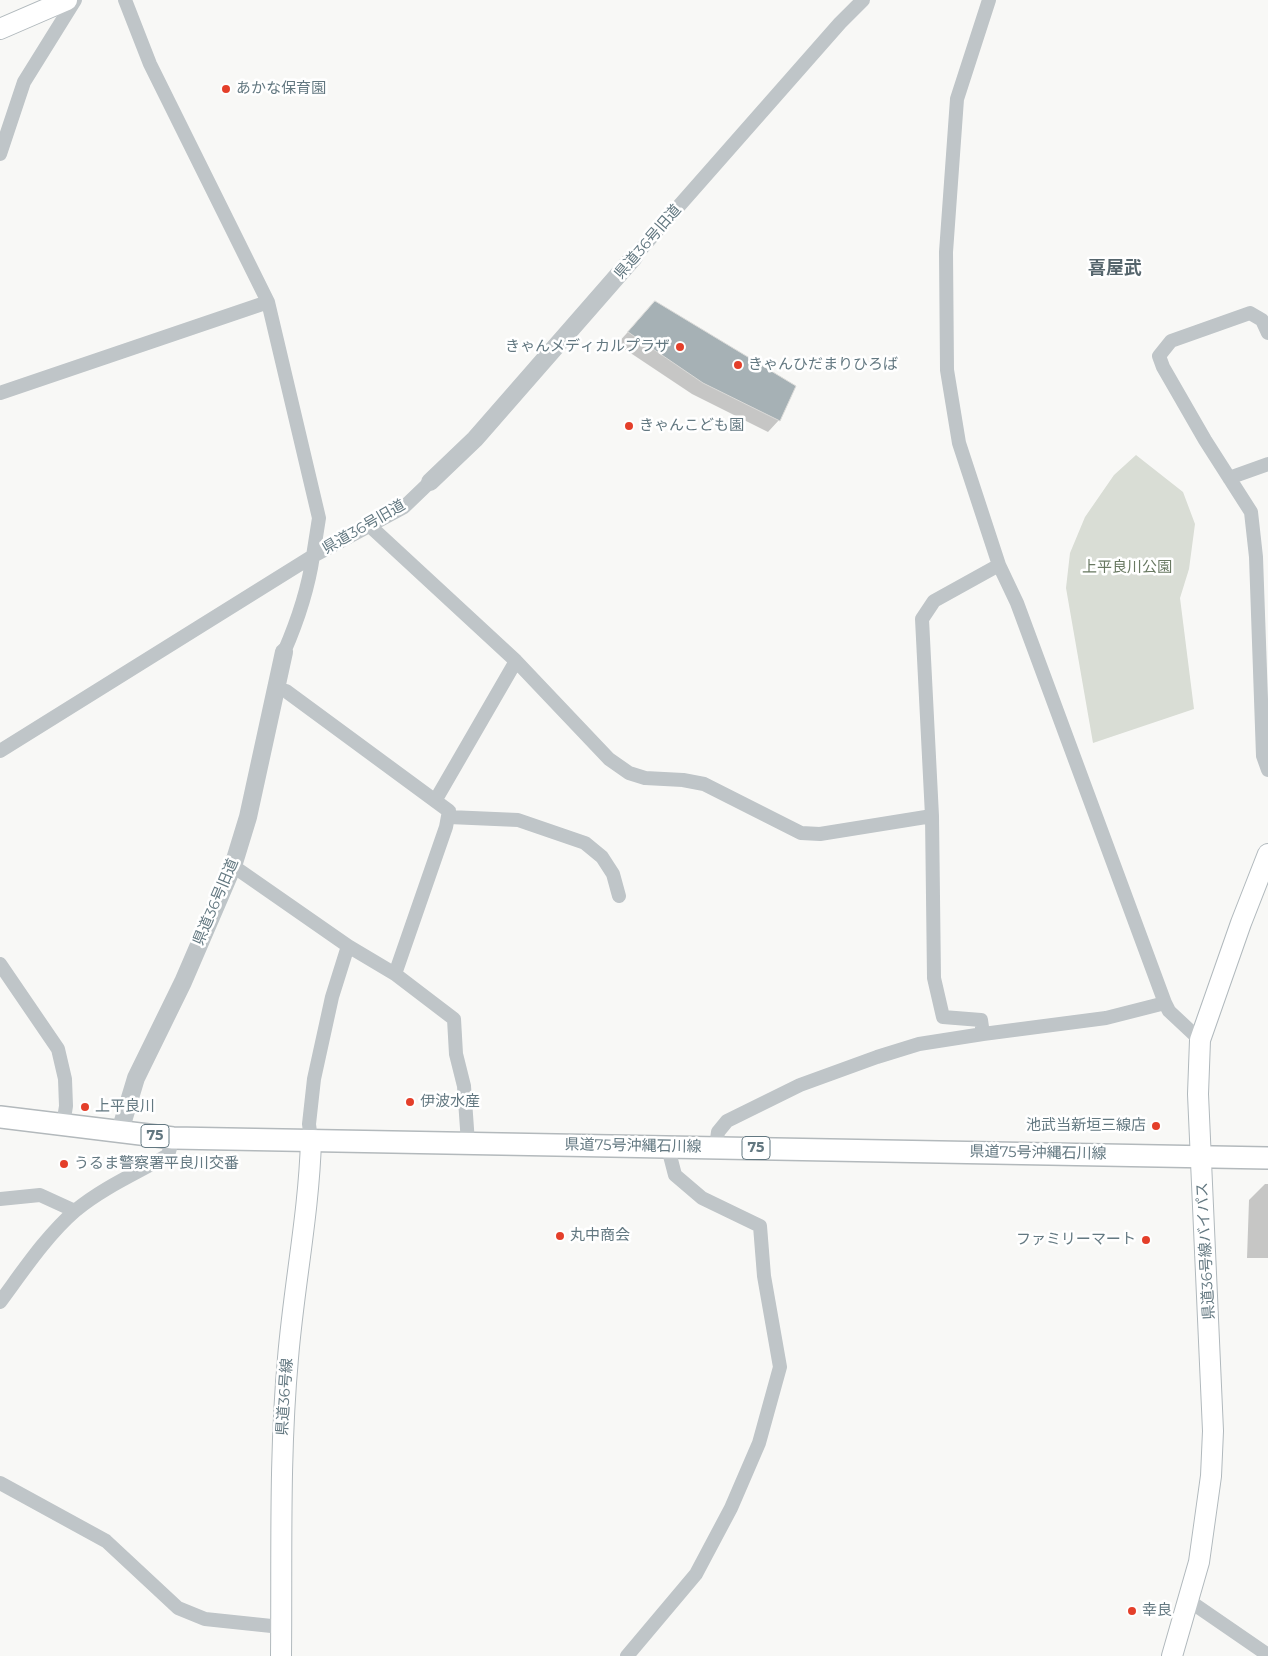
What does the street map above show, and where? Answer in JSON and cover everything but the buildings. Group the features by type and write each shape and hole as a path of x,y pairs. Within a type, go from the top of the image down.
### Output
{"main road":[{"path":"0,29 67,0"},
{"name":"県道36号線バイパス","path":"1172,1656 1199,1562 1206,1519 1213,1431 1201,1156 1198,1065 1200,1040 1241,923 1268,854"},
{"name":"県道75号沖縄石川線","path":"0,1117 173,1138 1268,1158"},
{"name":"県道36号線","path":"281,1656 281,1448 288,1356 310,1175 311,1140"}],"street":[{"path":"0,154 24,82 75,0"},
{"path":"0,751 313,556 319,518 268,302 150,64 125,0"},
{"name":"県道36号旧道","path":"120,1131 136,1078 183,982 233,866 250,808 284,652 300,616 309,583 313,556 371,527 404,507 475,439 840,23 863,0"},
{"path":"989,0 957,99 946,252 947,370 959,443 999,565 1017,603 1165,1003 1169,1011 1200,1040"},
{"path":"0,393 268,302"},
{"path":"1268,333 1262,320 1250,313 1171,340 1159,356 1177,391 1229,478 1252,512 1256,557 1263,756 1268,770"},
{"path":"1229,478 1268,464"},
{"path":"371,527 516,661 609,759 629,773 645,778 683,780 704,784 801,833 820,834 932,816"},
{"path":"983,1034 981,1020 943,1018 934,978 932,816 922,620 934,601 999,565"},
{"path":"435,801 516,661"},
{"path":"275,690 286,691 449,811 394,974"},
{"path":"448,817 518,820 584,843 602,857 613,874 619,896"},
{"path":"233,866 348,946 394,974 454,1019 456,1054 464,1086 468,1143"},
{"path":"311,1140 309,1124 314,1079 332,996 348,946"},
{"path":"0,964 58,1049 64,1079 66,1106 63,1125"},
{"path":"716,1147 718,1132 727,1121 800,1085 877,1057 911,1047 983,1034 1106,1018 1165,1003"},
{"path":"0,1302 32,1257 75,1211 115,1183 168,1155 173,1138"},
{"path":"627,1656 696,1574 731,1508 759,1443 780,1367 764,1276 760,1226 702,1198 675,1175 668,1148"},
{"path":"0,1200 40,1194 75,1211"},
{"path":"0,1483 106,1541 178,1608 205,1619 281,1627"},
{"path":"1188,1600 1268,1656"}],"green space":[{"name":"上平良川公園","path":"1136,455 1183,492 1195,524 1189,569 1180,598 1194,709 1093,743 1066,588 1070,553 1085,517 1114,475"}],"place":[{"name":"あかな保育園","path":"226,89"},
{"name":"きゃんメディカルプラザ","path":"680,347"},
{"name":"きゃんひだまりひろば","path":"738,365"},
{"name":"きゃんこども園","path":"629,426"},
{"name":"伊波水産","path":"410,1102"},
{"name":"上平良川","path":"85,1107"},
{"name":"池武当新垣三線店","path":"1156,1126"},
{"name":"うるま警察署平良川交番","path":"64,1164"},
{"name":"丸中商会","path":"560,1236"},
{"name":"ファミリーマート","path":"1146,1240"},
{"name":"幸良","path":"1132,1611"}],"district":[{"name":"喜屋武","path":"1115,269"}]}
